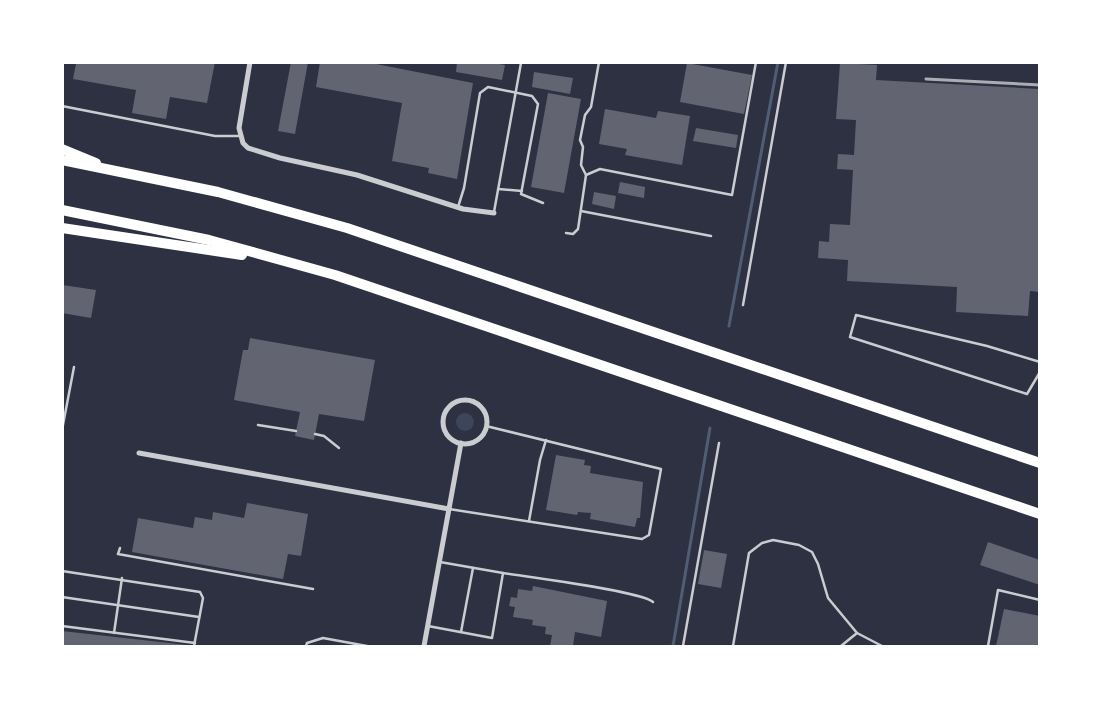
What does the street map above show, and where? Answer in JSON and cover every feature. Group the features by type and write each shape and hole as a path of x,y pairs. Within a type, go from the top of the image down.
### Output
{"highway":[{"path":"62,148 111,169"},
{"path":"62,160 218,192 380,238 1040,462"},
{"path":"62,210 166,230 294,263 420,302 1040,514"},
{"path":"62,228 294,263"}],"street":[{"path":"250,62 239,121 240,136 248,148 261,154 349,173 458,207 494,213"},
{"path":"467,400 478,405 485,414 486,426 483,434 476,440 461,443 449,437 444,426 444,414 453,404 467,400"},
{"path":"424,646 461,443"},
{"path":"139,453 449,509"}],"lane":[{"path":"566,233 573,234 578,229 586,175 581,165 583,147 580,140 585,115 591,107 599,62"},
{"path":"586,175 600,169 732,195 756,62"},
{"path":"743,305 786,62"},
{"path":"494,213 521,63"},
{"path":"458,207 464,188 480,93 488,87 532,96 538,104 522,191 524,197 543,204"},
{"path":"62,106 215,136 240,136"},
{"path":"498,189 522,191"},
{"path":"581,211 711,236"},
{"path":"1040,362 987,346 856,315 850,337 1027,394 1040,372"},
{"path":"62,430 74,367"},
{"path":"62,406 67,406"},
{"path":"258,425 296,431"},
{"path":"449,509 642,539 649,534 660,469 486,426"},
{"path":"315,434 324,436 339,448"},
{"path":"529,521 540,460 546,440"},
{"path":"683,646 719,443"},
{"path":"733,646 749,553 762,543 772,540 799,545 812,552 818,564 828,598 857,633 882,646"},
{"path":"120,548 118,554 313,589"},
{"path":"440,562 633,595 654,602"},
{"path":"461,632 473,568"},
{"path":"62,571 122,578 200,592 203,598 194,645 62,626"},
{"path":"428,626 492,638 504,573"},
{"path":"114,632 122,578"},
{"path":"988,646 998,590 1040,600"},
{"path":"62,597 199,617"},
{"path":"841,646 857,633"},
{"path":"306,646 307,643 323,638 367,646"}],"shaded area":[{"path":"465,413 473,418 474,422 469,430 465,431 457,426 456,422 461,414"}],"building":[{"path":"72,62 215,62 207,103 170,97 166,119 132,113 136,90 73,79 76,64"},
{"path":"291,62 308,62 295,134 278,131"},
{"path":"320,62 366,62 473,83 457,179 428,173 429,168 392,161 402,103 316,87"},
{"path":"457,62 488,62 505,65 502,80 456,72"},
{"path":"687,63 752,75 744,114 680,102"},
{"path":"840,63 877,65 876,80 1040,89 1040,292 1030,291 1028,316 956,312 957,287 847,281 848,260 818,258 819,241 829,242 830,224 850,225 853,170 837,169 838,154 854,155 856,120 836,119"},
{"path":"534,72 573,78 570,94 532,87"},
{"path":"548,93 581,99 564,193 531,187"},
{"path":"605,109 656,118 658,111 690,116 682,165 625,155 627,149 599,144"},
{"path":"696,128 738,135 736,148 693,141"},
{"path":"620,182 645,187 644,198 618,193"},
{"path":"594,192 616,196 614,209 592,204"},
{"path":"62,285 96,290 91,318 62,313"},
{"path":"250,338 375,360 364,421 319,414 314,440 295,436 300,412 234,400 243,350 248,350"},
{"path":"556,455 585,460 584,465 591,466 590,473 643,482 640,518 637,518 635,527 590,519 591,513 578,512 577,515 546,510"},
{"path":"247,503 308,514 301,556 288,554 283,579 132,552 138,518 193,528 195,517 212,520 213,512 244,518"},
{"path":"988,542 1040,560 1040,585 980,565"},
{"path":"704,550 727,554 721,588 698,584"},
{"path":"533,586 607,601 601,637 575,632 573,646 550,646 552,635 545,634 546,627 532,625 533,620 513,617 515,607 509,606 511,597 517,598 518,589 532,591"},
{"path":"1004,609 1040,616 1040,646 996,646"},
{"path":"62,631 187,645 187,646 62,646"}],"waterway":[{"path":"729,326 778,62"},
{"path":"673,646 710,428"}],"railway":[{"path":"926,79 1040,85"}]}
